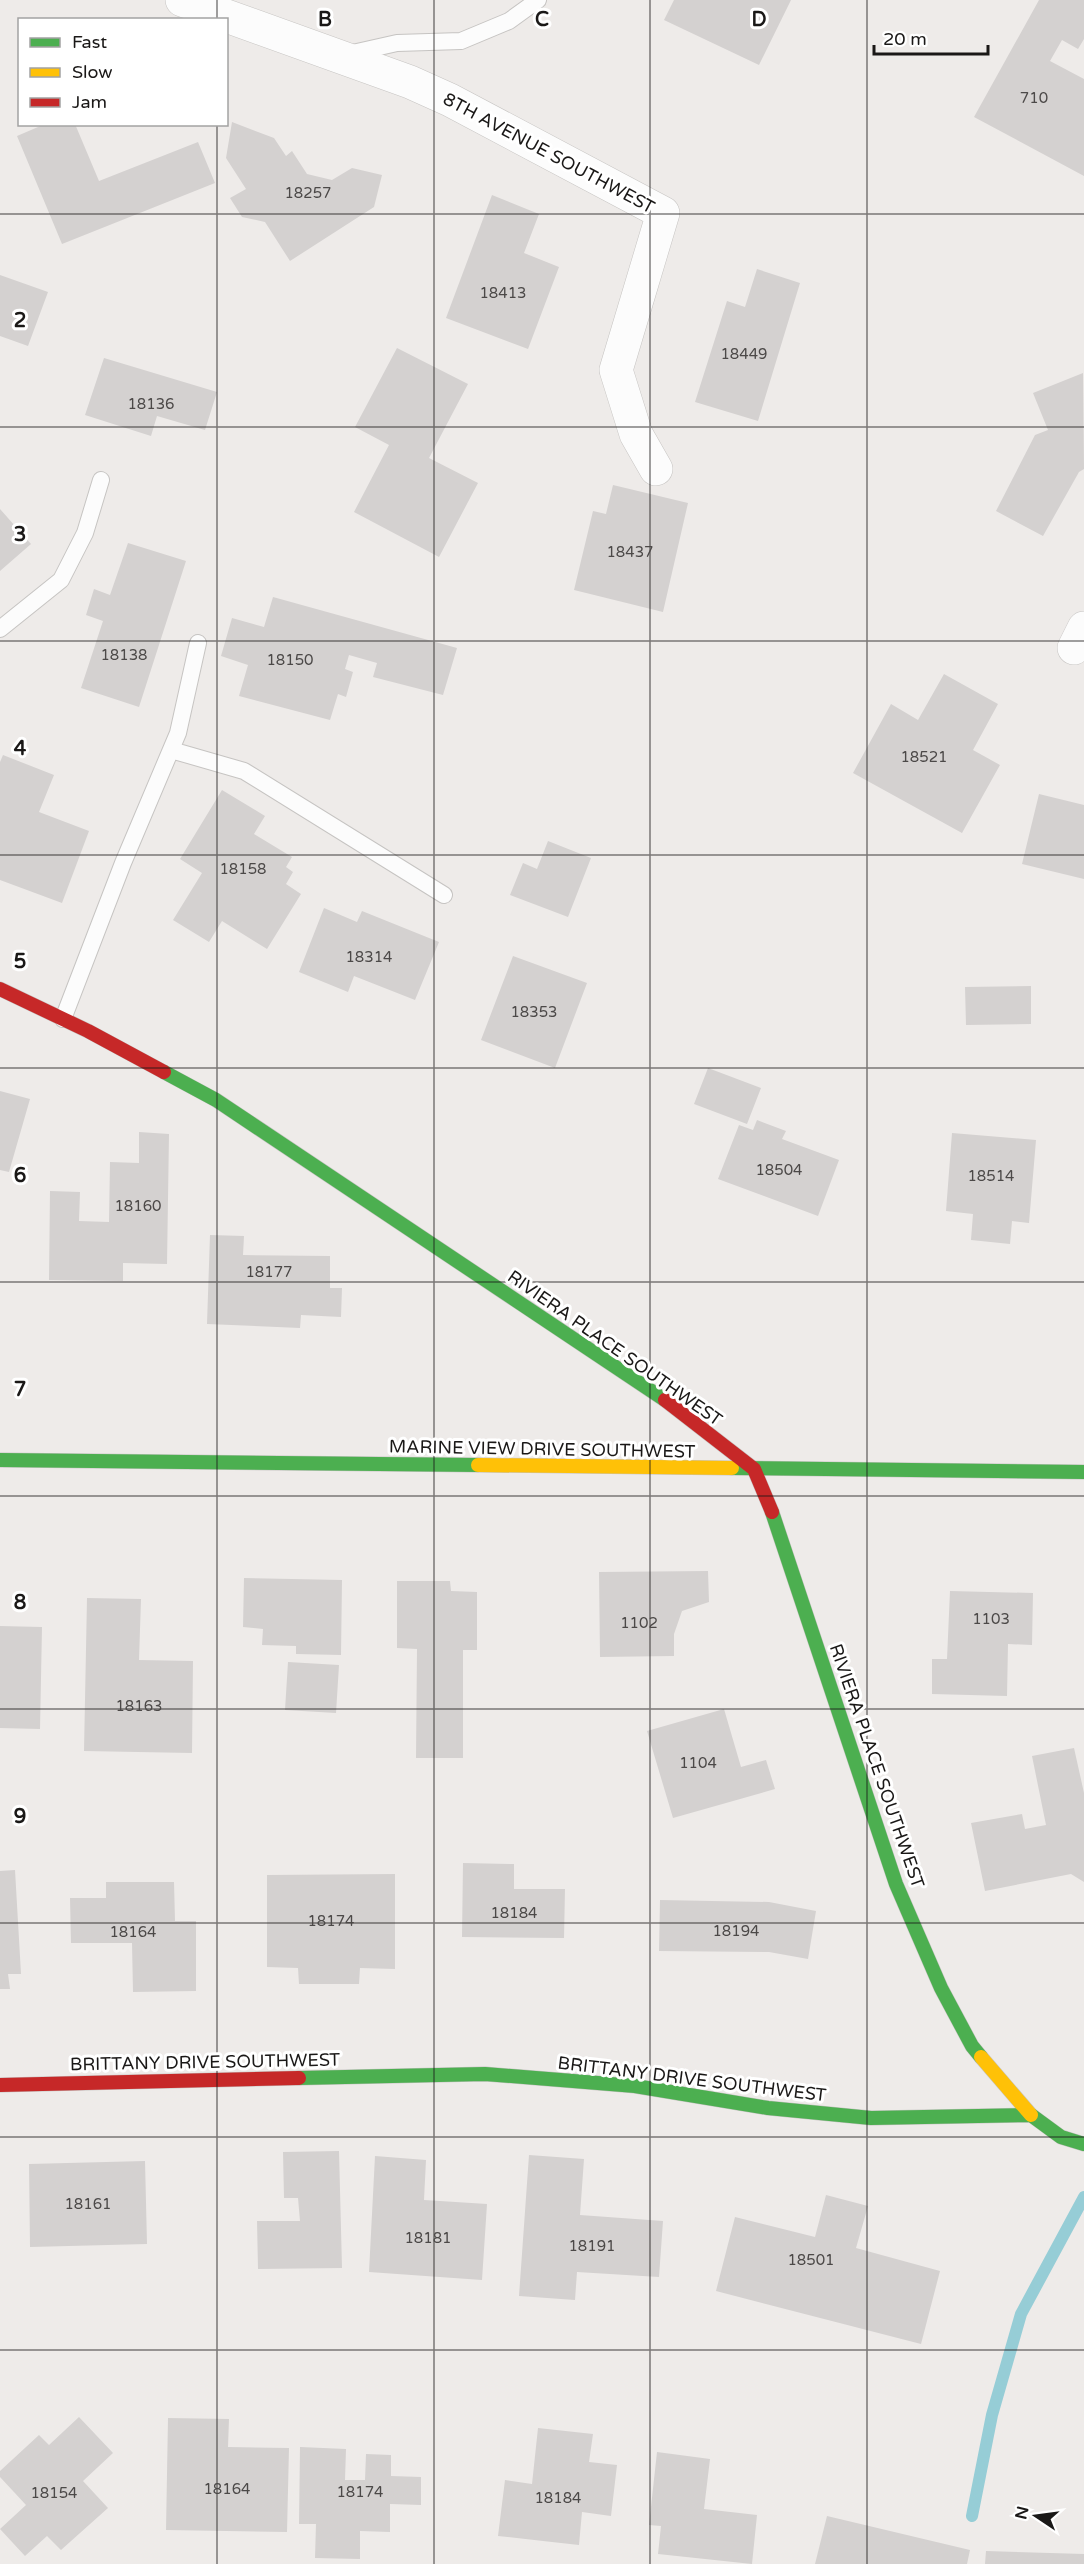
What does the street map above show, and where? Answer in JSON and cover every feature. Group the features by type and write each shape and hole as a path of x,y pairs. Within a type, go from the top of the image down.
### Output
{"street":[{"name":"8TH AVENUE SOUTHWEST","path":"182,0 410,82 450,100 663,213 616,370 636,434 656,469"},
{"name":"RIVIERA PLACE SOUTHWEST","path":"0,989 63,1019 216,1100 659,1396 754,1469 769,1503 896,1884 941,1988 972,2046 1031,2115"},
{"name":"MARINE VIEW DRIVE SOUTHWEST","path":"0,1460 1084,1472"},
{"name":"BRITTANY DRIVE SOUTHWEST","path":"0,2085 484,2074 635,2086 768,2108 871,2118 1031,2115"},
{"path":"1031,2115 1061,2137 1084,2144"}],"lane":[{"path":"338,56 397,43 461,41 509,21 538,0"},
{"path":"0,629 60,580 85,533 101,480"},
{"path":"63,1019 178,733 198,644"},
{"path":"171,750 244,771 444,895"}],"building":[{"path":"674,0 791,0 759,65 664,20"},
{"path":"1039,0 1084,0 1084,39 1078,49 1062,40 1050,61 1084,79 1084,176 974,117"},
{"path":"232,122 274,138 286,156 292,151 307,174 332,180 352,168 382,175 374,207 290,261 265,222 242,217 230,198 246,189 226,158"},
{"path":"40,126 76,126 99,181 198,142 215,183 62,244 17,136"},
{"path":"492,195 539,214 524,253 559,267 528,349 446,318"},
{"path":"757,269 800,283 758,421 695,402 727,301 745,307"},
{"path":"0,275 48,292 28,346 0,336"},
{"path":"397,348 468,384 429,458 478,483 439,557 354,512 389,445 355,427"},
{"path":"104,358 217,392 205,430 157,416 151,436 85,415"},
{"path":"1083,373 1084,469 1079,472 1043,536 996,511 1035,435 1048,430 1033,393"},
{"path":"613,485 688,503 663,612 574,590 593,511 606,514"},
{"path":"0,509 31,544 0,571"},
{"path":"128,543 186,561 139,707 81,688 103,621 86,615 94,589 110,595"},
{"path":"273,597 457,648 443,695 373,677 377,663 349,655 345,669 353,672 346,697 338,694 330,720 239,696 248,665 221,656 232,618 264,627"},
{"path":"944,674 998,704 973,750 1000,765 962,833 853,773 891,704 918,720"},
{"path":"3,755 54,775 39,812 89,831 62,903 0,880 0,762"},
{"path":"222,790 265,816 254,834 292,857 286,867 293,872 286,884 301,894 267,949 222,921 209,942 173,920 202,873 180,859"},
{"path":"1039,794 1084,805 1084,879 1022,864"},
{"path":"548,841 591,858 568,917 510,895 523,863 537,869"},
{"path":"324,908 357,922 362,911 439,942 415,1000 354,976 348,992 299,972"},
{"path":"513,956 587,983 555,1068 481,1040"},
{"path":"1031,986 1031,1024 966,1025 965,987"},
{"path":"708,1068 761,1088 747,1124 694,1104"},
{"path":"0,1091 30,1099 9,1172 0,1170"},
{"path":"757,1120 786,1131 782,1139 839,1160 818,1216 718,1179 739,1125 753,1130"},
{"path":"139,1132 169,1134 167,1264 123,1263 123,1281 49,1280 50,1191 80,1192 79,1221 109,1222 110,1162 139,1163"},
{"path":"952,1133 1036,1140 1029,1223 1012,1221 1010,1244 971,1240 973,1214 946,1211"},
{"path":"210,1235 244,1236 243,1255 330,1256 330,1288 342,1288 341,1317 301,1315 300,1328 207,1324"},
{"path":"708,1571 709,1602 682,1611 674,1634 674,1656 600,1657 599,1572"},
{"path":"244,1578 342,1580 341,1655 296,1654 296,1646 262,1645 263,1629 243,1627"},
{"path":"397,1581 450,1581 451,1591 477,1592 477,1650 463,1650 463,1758 416,1758 417,1649 397,1648"},
{"path":"950,1591 1033,1593 1032,1645 1008,1644 1007,1696 932,1694 932,1659 947,1659"},
{"path":"87,1598 141,1599 139,1660 193,1661 192,1753 84,1751"},
{"path":"0,1626 42,1627 40,1729 0,1728"},
{"path":"288,1662 339,1665 336,1713 285,1710"},
{"path":"724,1709 741,1767 766,1760 775,1789 673,1818 647,1731"},
{"path":"1074,1748 1084,1793 1084,1882 1071,1874 985,1891 971,1823 1022,1814 1025,1829 1046,1825 1032,1756"},
{"path":"463,1863 514,1864 514,1889 565,1889 564,1938 462,1937"},
{"path":"15,1870 21,1974 8,1974 10,1989 0,1989 0,1871"},
{"path":"395,1874 395,1969 360,1968 359,1984 299,1984 298,1968 267,1967 267,1875"},
{"path":"106,1882 174,1882 175,1921 196,1921 196,1991 133,1992 132,1943 71,1943 70,1898 106,1898"},
{"path":"660,1900 769,1902 816,1911 808,1959 769,1952 659,1951"},
{"path":"339,2151 342,2268 258,2269 257,2221 300,2221 298,2198 284,2198 283,2152"},
{"path":"529,2155 584,2159 580,2215 663,2221 659,2277 577,2272 575,2300 519,2296"},
{"path":"375,2156 426,2160 424,2200 487,2204 482,2280 369,2272"},
{"path":"145,2161 147,2244 30,2247 29,2164"},
{"path":"826,2195 868,2206 856,2248 940,2271 921,2344 716,2291 735,2217 815,2237"},
{"path":"79,2417 113,2453 83,2481 108,2508 61,2550 47,2536 25,2556 0,2529 26,2505 0,2477 0,2471 39,2435 49,2445"},
{"path":"168,2418 229,2419 228,2447 289,2448 287,2532 166,2530"},
{"path":"538,2428 593,2434 589,2462 617,2465 611,2516 582,2512 579,2545 498,2536 505,2480 532,2484"},
{"path":"300,2447 346,2449 345,2480 365,2480 366,2454 391,2455 391,2476 421,2477 421,2505 390,2504 390,2532 360,2531 360,2559 315,2558 316,2524 299,2524"},
{"path":"657,2452 710,2459 704,2509 757,2515 752,2564 658,2554 661,2526 649,2525"},
{"path":"827,2516 970,2550 967,2564 815,2564"},
{"path":"986,2551 1084,2554 1084,2564 985,2564"}],"waterway":[{"path":"972,2516 992,2415 1021,2314 1084,2197"}],"traffic: fast":[{"path":"164,1072 216,1100 665,1400"},
{"path":"0,1460 478,1465"},
{"path":"732,1468 1084,1472"},
{"path":"772,1512 896,1884 941,1988 972,2046 981,2057"},
{"path":"299,2078 485,2074 635,2086 768,2108 871,2118 1031,2115 1061,2137 1084,2144"}],"traffic: slow":[{"path":"478,1465 732,1468"},
{"path":"981,2057 1031,2115"}],"traffic: jam":[{"path":"0,989 88,1031 164,1072"},
{"path":"665,1400 754,1469 772,1512"},
{"path":"0,2085 299,2078"}]}
